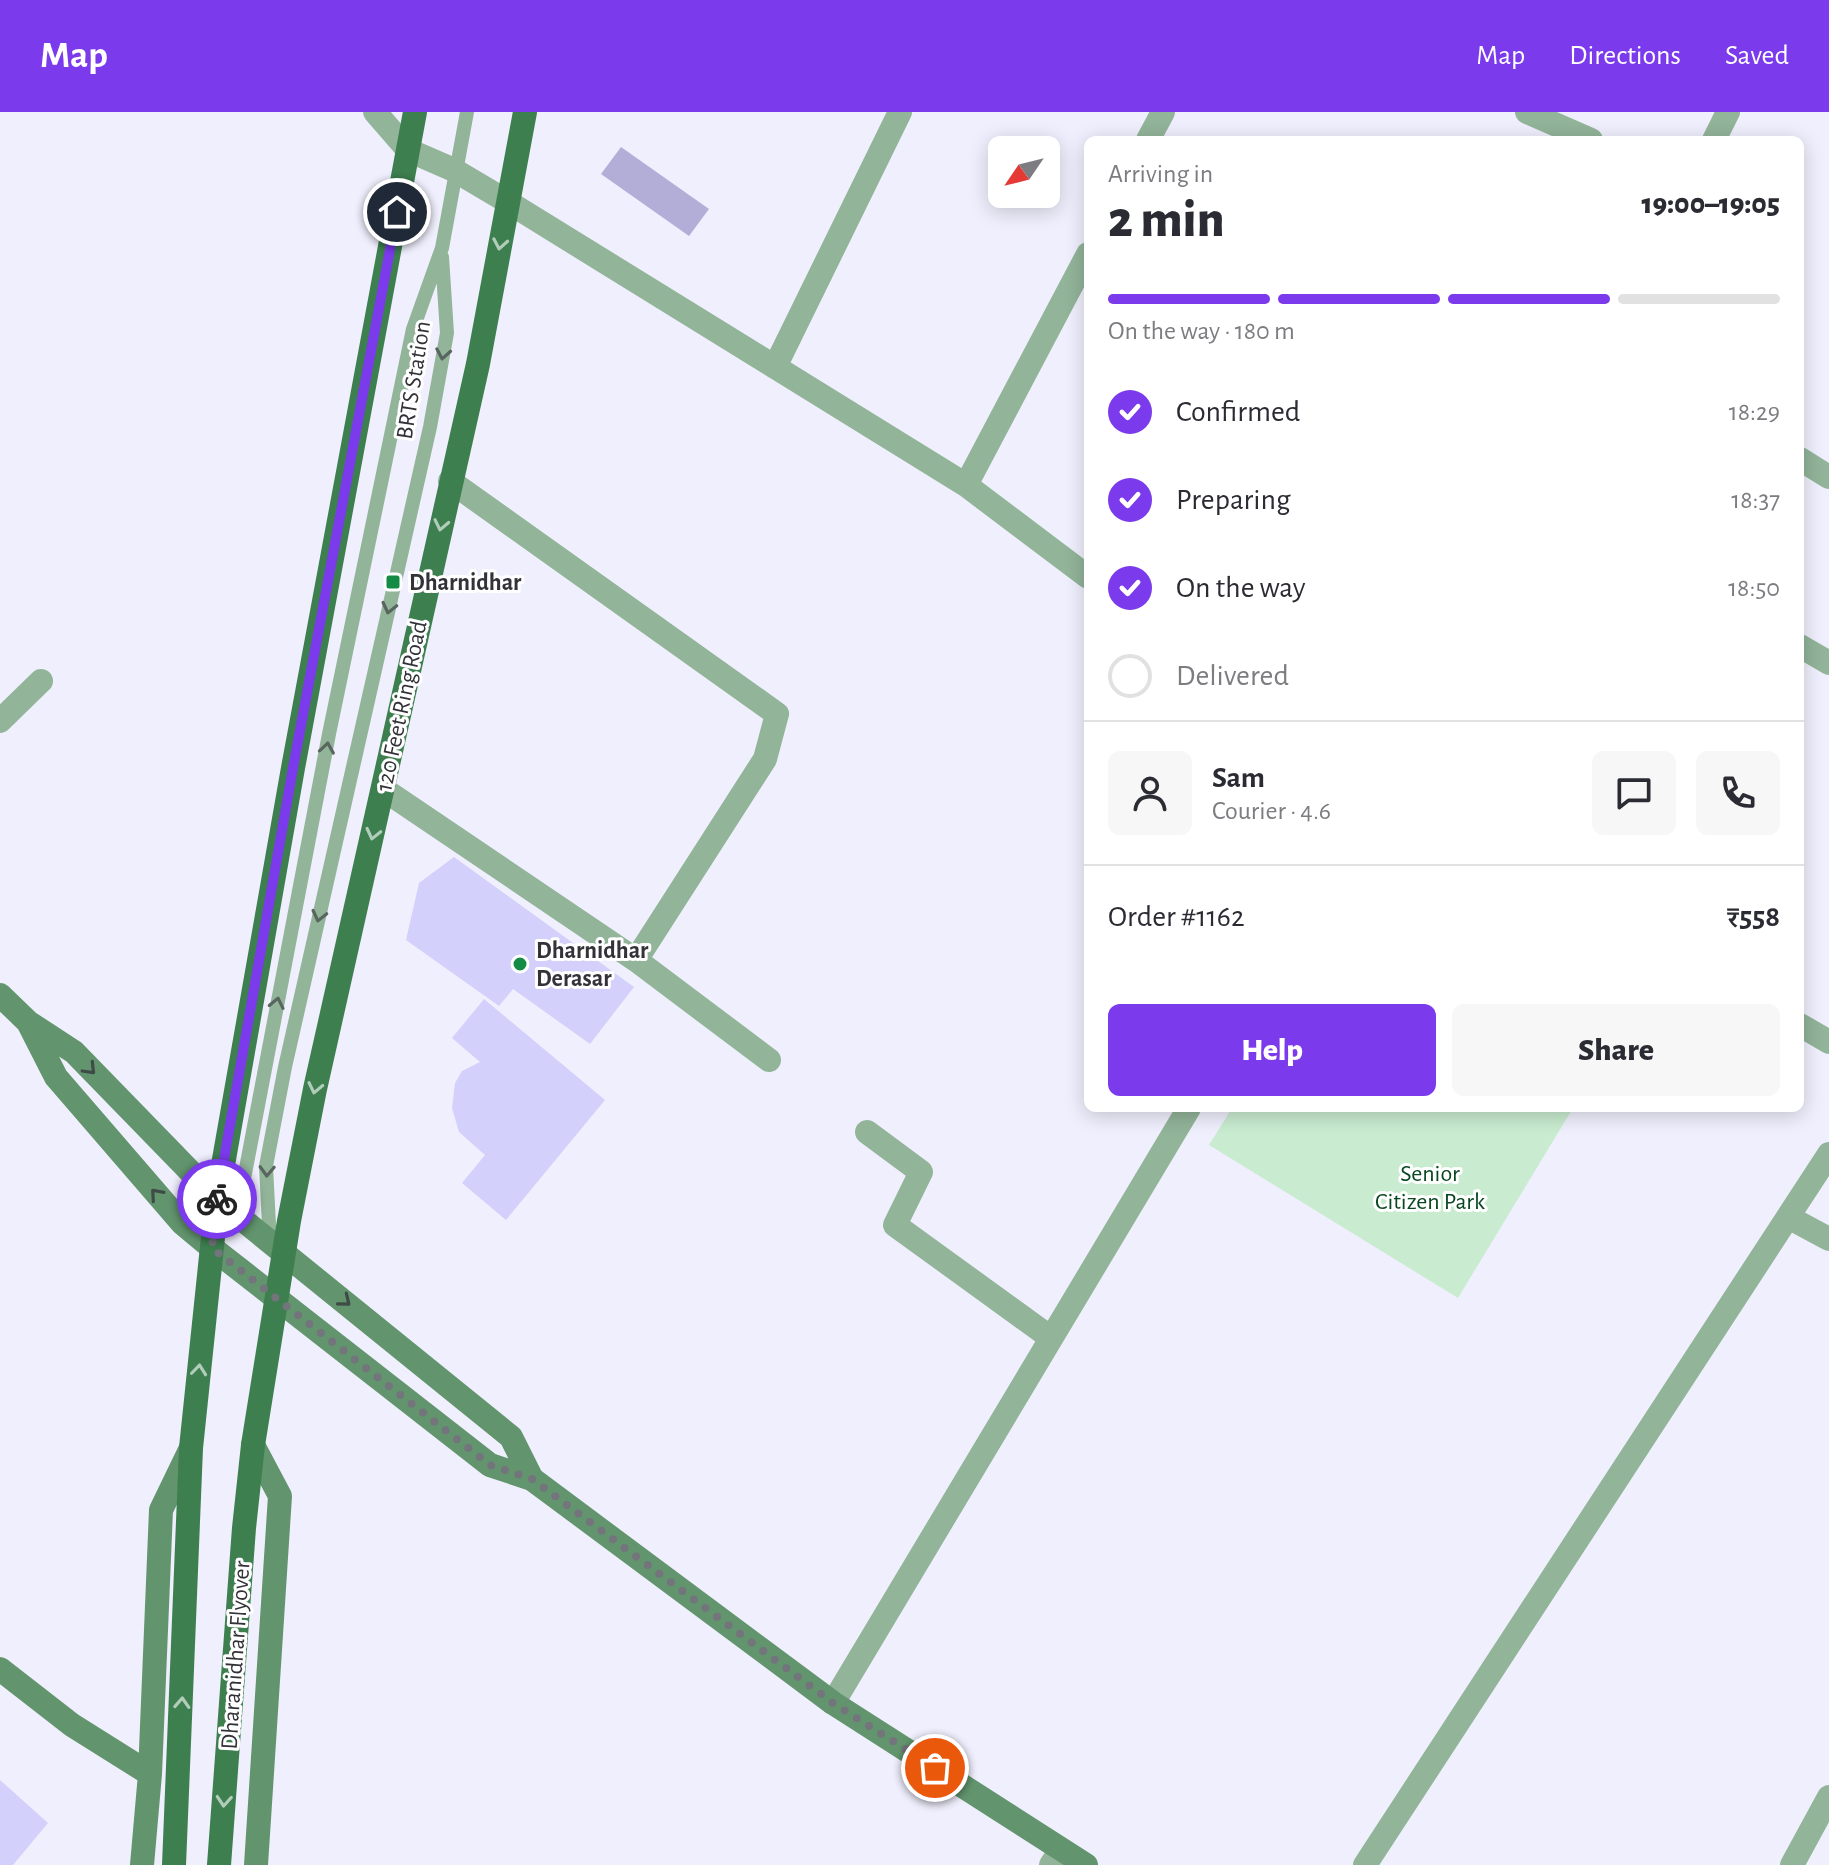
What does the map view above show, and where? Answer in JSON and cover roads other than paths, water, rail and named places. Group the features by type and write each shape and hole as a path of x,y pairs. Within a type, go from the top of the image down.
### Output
{"main road":[{"path":"191,1448 212,1248 224,1205 293,768 415,112"},
{"name":"120 Feet Ring Road","path":"253,1445 276,1298 277,1246 478,364 525,112"},
{"name":"Dharanidhar Flyover","path":"219,1865 253,1445"},
{"name":"Dharanidhar Flyover","path":"174,1865 191,1448"}],"street":[{"path":"375,112 408,150 454,170 508,202 966,485 1084,574"},
{"path":"775,367 900,112"},
{"path":"1150,136 1163,112"},
{"path":"1527,112 1582,136"},
{"path":"1716,136 1728,112"},
{"path":"966,485 1084,262"},
{"path":"1804,461 1829,477"},
{"path":"450,481 777,714 765,759 636,960"},
{"path":"1804,648 1829,663"},
{"path":"0,721 41,681"},
{"path":"383,789 636,960 769,1060"},
{"path":"0,995 28,1022 74,1052 224,1205 511,1437 532,1479"},
{"path":"28,1022 56,1077 182,1223 212,1248 490,1465 532,1479 833,1703 1056,1858 1086,1865"},
{"path":"1804,1027 1829,1042"},
{"path":"833,1703 1187,1112"},
{"path":"867,1132 921,1172 895,1225 1051,1338"},
{"path":"1365,1865 1829,1154"},
{"path":"1788,1217 1829,1239"},
{"path":"253,1445 280,1496 256,1865"},
{"path":"142,1865 150,1774 161,1510 191,1448"},
{"path":"0,1669 72,1725 150,1774"},
{"path":"1792,1865 1829,1797"}],"lane":[{"path":"442,248 467,112"},
{"name":"BRTS Station","path":"224,1205 243,1184 261,1080 413,329 442,248"},
{"name":"BRTS Station","path":"277,1246 266,1166 285,1067 430,427 447,333 442,248"}],"place":[{"name":"Dharnidhar","path":"393,582"},
{"name":"Dharnidhar Derasar","path":"520,964"}],"park label":[{"name":"Senior Citizen Park","path":"1430,1187"}]}
